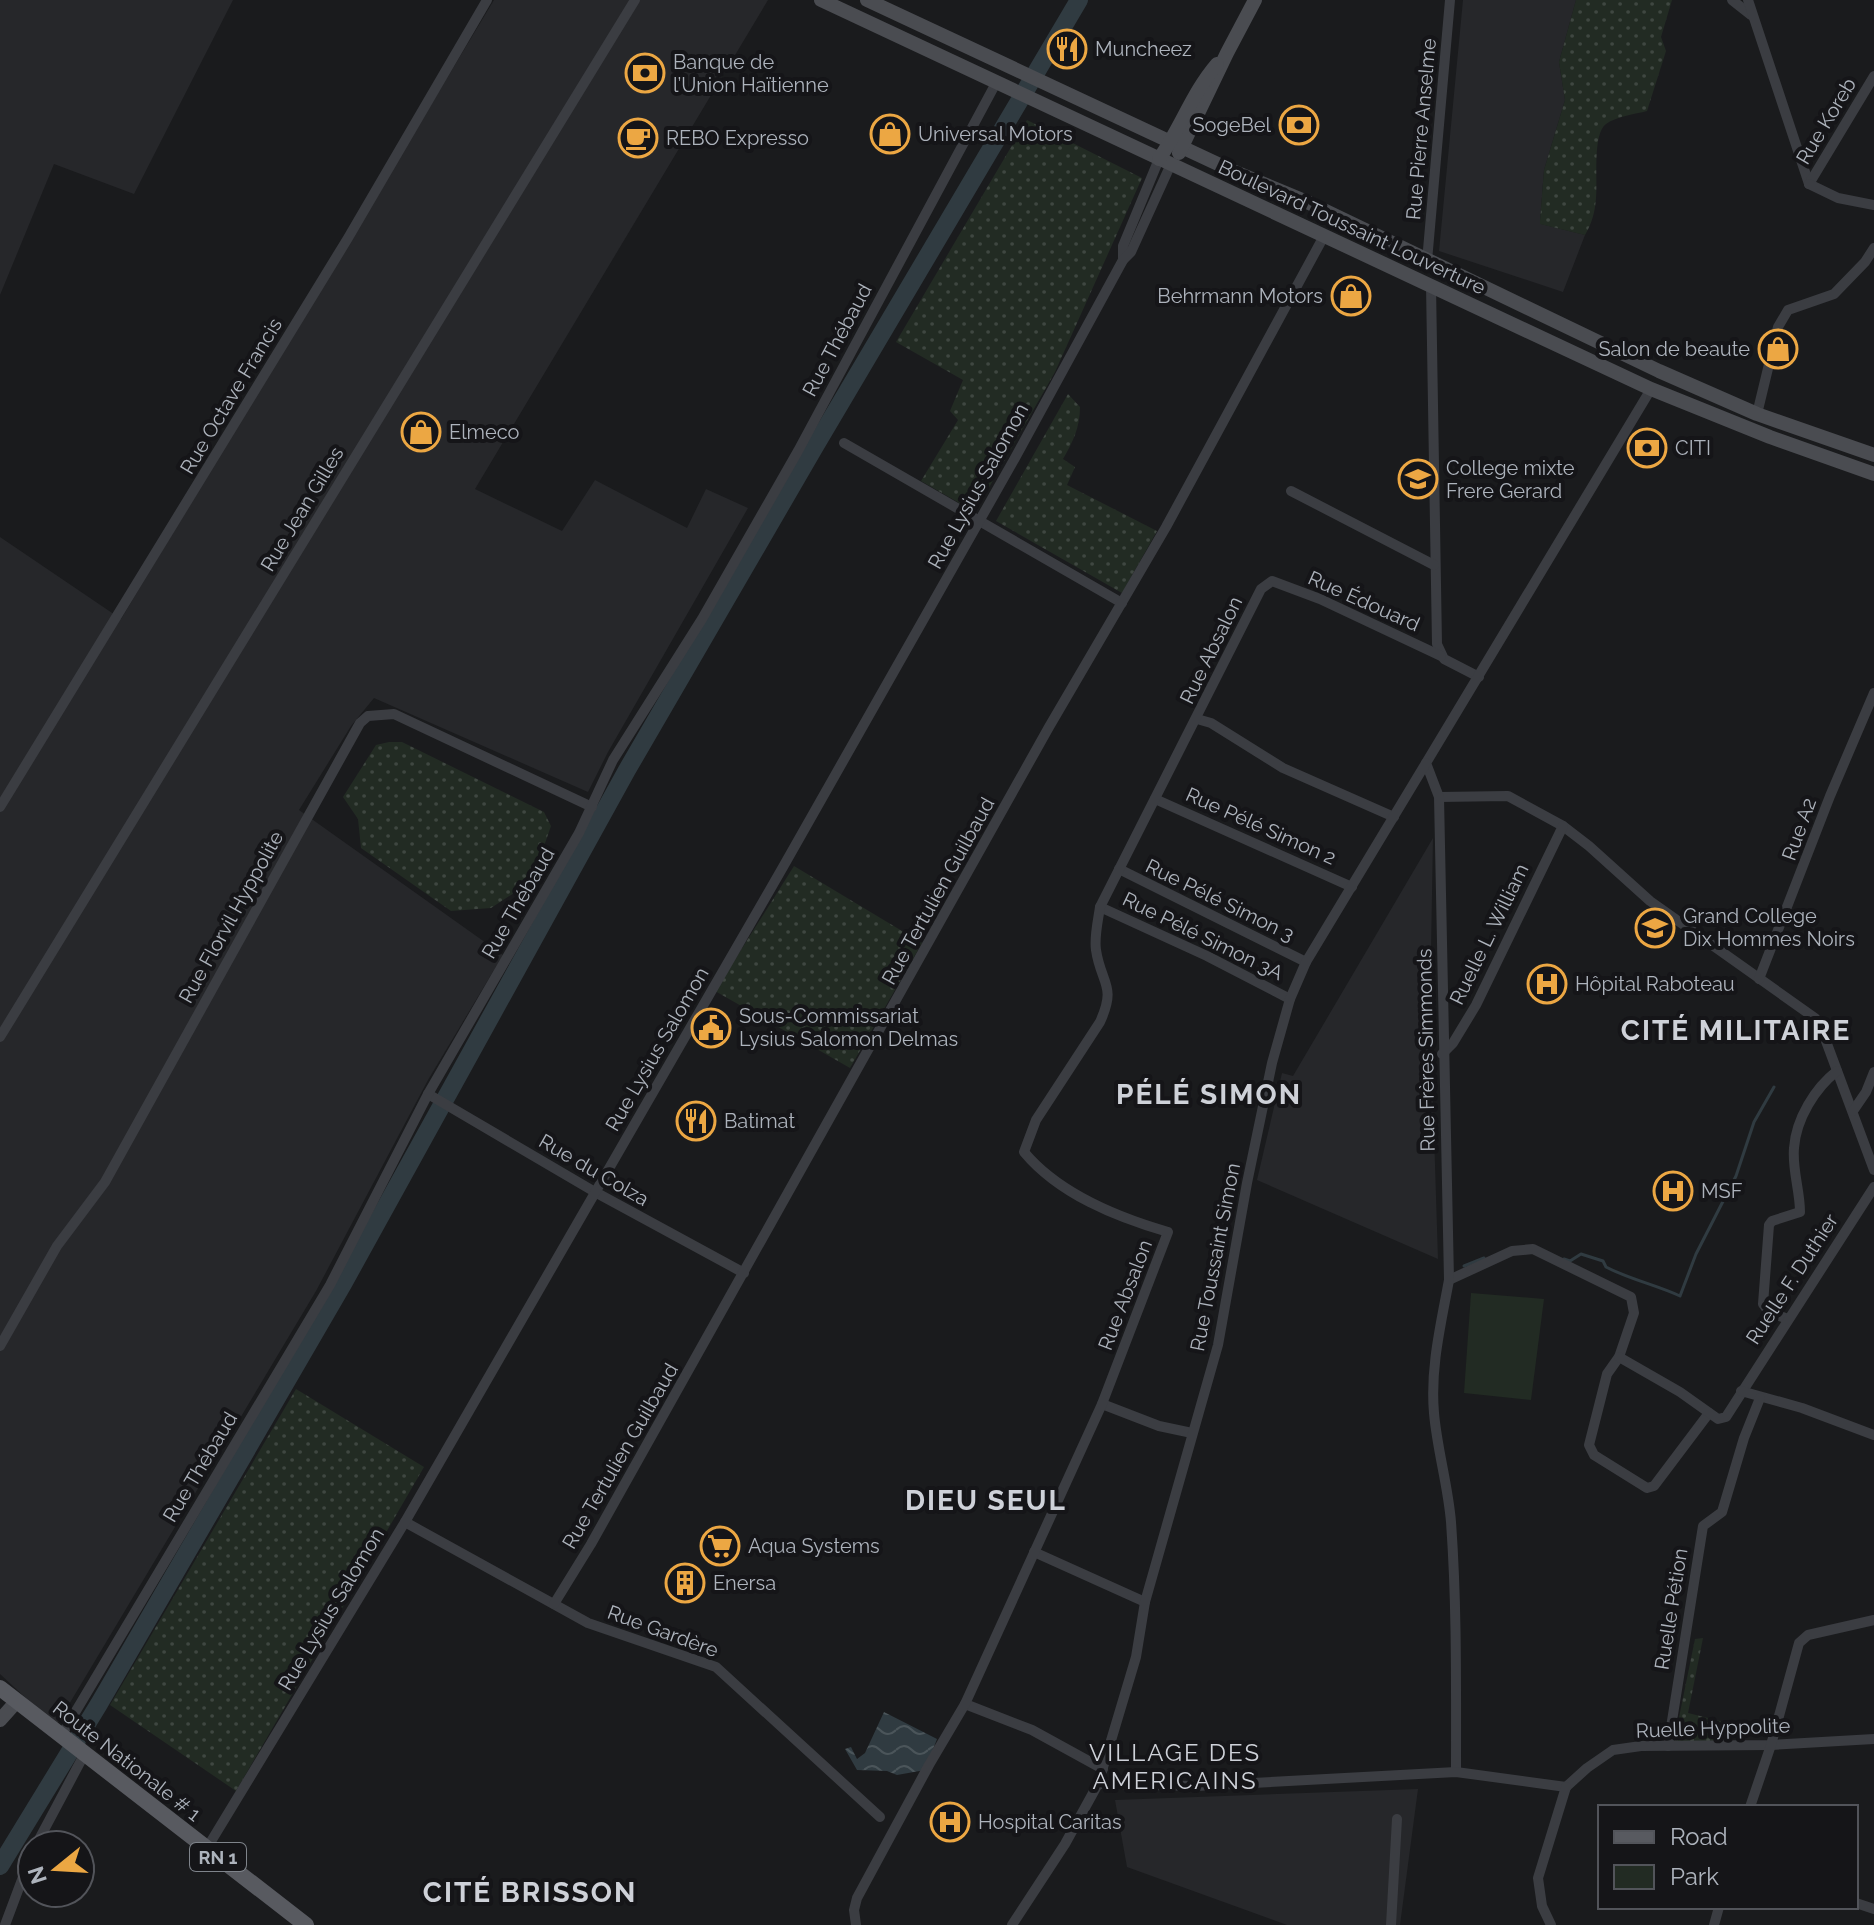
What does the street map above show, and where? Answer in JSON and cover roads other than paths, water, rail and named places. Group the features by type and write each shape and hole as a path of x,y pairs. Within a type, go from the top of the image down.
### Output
{"main road":[{"name":"Boulevard Toussaint Louverture","path":"821,0 1651,389 1770,437 1874,474"},
{"name":"Boulevard Toussaint Louverture","path":"867,0 1659,371 1757,414 1874,455"},
{"path":"1165,162 1178,144 1201,83 1227,53 1255,0"},
{"path":"1651,389 1659,371"},
{"name":"Route Nationale # 1","path":"0,1688 306,1925"},
{"path":"0,1720 17,1701"}],"street":[{"name":"Rue Octave Francis","path":"0,807 348,238 487,0"},
{"name":"Rue Jean Gilles","path":"0,1037 635,0"},
{"name":"Rue Pierre Anselme","path":"1427,261 1450,0"},
{"path":"1732,0 1751,15"},
{"path":"1748,0 1809,184 1838,198 1874,205"},
{"name":"Rue Koreb","path":"1809,184 1874,76"},
{"name":"Rue Thébaud","path":"61,1736 330,1285 430,1096 592,807 613,760 702,619 1000,84"},
{"name":"Rue Lysius Salomon","path":"207,1848 405,1522 979,522 1123,260 1123,246 1165,162"},
{"name":"Rue Tertulien Guilbaud","path":"554,1604 591,1544 1122,603 1324,236"},
{"path":"1757,414 1778,327 1788,310 1834,294 1874,248"},
{"path":"1431,285 1434,565 1437,644 1441,656"},
{"path":"1426,763 1651,389"},
{"path":"844,443 1122,603"},
{"path":"1291,491 1434,565"},
{"name":"Rue Édouard","path":"1272,581 1320,599 1479,677"},
{"name":"Rue Absalon","path":"856,1925 854,1910 857,1898 965,1704 1102,1404 1168,1232 1138,1223 1076,1195 1035,1165 1024,1152 1036,1120 1107,1007 1109,993 1095,944 1100,907 1261,589 1272,581"},
{"name":"Rue A2","path":"1759,979 1874,693"},
{"name":"Rue Florvil Hyppolite","path":"0,1346 57,1246 105,1182 360,723 368,716 394,714 592,807"},
{"path":"1197,719 1211,723 1283,768 1394,817"},
{"name":"Rue Frères Simmonds","path":"1426,763 1439,797 1449,1280 1435,1352 1433,1393 1451,1517 1457,1635 1456,1772"},
{"name":"Rue Toussaint Simon","path":"1012,1925 1065,1844 1103,1769 1136,1657 1145,1602 1218,1345 1247,1183 1272,1063 1290,999 1306,962 1426,763"},
{"path":"1439,797 1508,796 1563,826 1650,901 1815,1018 1874,1170"},
{"name":"Rue Pélé Simon 2","path":"1155,799 1352,887"},
{"name":"Ruelle L. William","path":"1442,1054 1453,1043 1476,1005 1563,826"},
{"name":"Rue Pélé Simon 3","path":"1119,869 1306,962"},
{"name":"Rue Pélé Simon 3A","path":"1100,907 1207,956 1290,999"},
{"path":"1788,1319 1769,1312 1763,1304 1769,1225 1772,1221 1800,1212 1794,1147 1808,1102 1822,1082 1837,1071"},
{"path":"1853,1111 1866,1092 1874,1072"},
{"name":"Rue du Colza","path":"430,1096 595,1192 744,1273"},
{"name":"Ruelle F. Duthier","path":"1709,1413 1718,1419 1726,1417 1874,1187"},
{"path":"1449,1280 1512,1251 1533,1249 1627,1293 1635,1305 1634,1313 1619,1357 1607,1374 1589,1445 1594,1455 1647,1488 1654,1486 1709,1413 1680,1392 1619,1357"},
{"path":"1741,1391 1802,1408 1874,1435"},
{"name":"Ruelle Pétion","path":"1668,1746 1703,1526 1722,1512 1744,1438 1760,1398"},
{"path":"1102,1404 1159,1426 1192,1433"},
{"name":"Rue Gardère","path":"405,1522 588,1623 716,1667 880,1817"},
{"path":"1034,1552 1145,1602"},
{"path":"1751,1805 1799,1643 1803,1638 1874,1620"},
{"path":"965,1704 1064,1745 1103,1769"},
{"name":"Ruelle Hyppolite","path":"1566,1787 1613,1750 1641,1746 1771,1745 1874,1739"},
{"path":"43,1829 80,1750"},
{"path":"1098,1784 1196,1786 1456,1772 1566,1787 1538,1878 1542,1906 1551,1925"},
{"path":"1391,1925 1397,1819"},
{"path":"5,1925 16,1896"}],"water":[{"path":"884,1712 937,1739 925,1770 897,1775 887,1771 857,1770 845,1749 851,1747 857,1759 865,1753"}],"waterway":[{"path":"0,1866 99,1704 343,1284 627,770 1079,0"},
{"path":"1564,1259 1570,1261 1581,1254 1603,1261 1606,1267 1680,1296 1696,1254 1736,1176 1754,1122 1774,1087"},
{"path":"1464,1266 1484,1258"}],"place":[{"name":"Muncheez","path":"1067,49"},
{"name":"Banque de l’Union Haïtienne","path":"645,73"},
{"name":"SogeBel","path":"1299,125"},
{"name":"Universal Motors","path":"890,134"},
{"name":"REBO Expresso","path":"638,138"},
{"name":"Behrmann Motors","path":"1351,296"},
{"name":"Salon de beaute","path":"1778,349"},
{"name":"Elmeco","path":"421,432"},
{"name":"CITI","path":"1647,448"},
{"name":"College mixte Frere Gerard","path":"1418,479"},
{"name":"Grand College Dix Hommes Noirs","path":"1655,928"},
{"name":"Hôpital Raboteau","path":"1547,984"},
{"name":"Sous-Commissariat Lysius Salomon Delmas","path":"711,1028"},
{"name":"Batimat","path":"696,1121"},
{"name":"MSF","path":"1673,1191"},
{"name":"Aqua Systems","path":"720,1546"},
{"name":"Enersa","path":"685,1583"},
{"name":"Hospital Caritas","path":"950,1822"}],"district":[{"name":"CITÉ MILITAIRE","path":"1736,1030"},
{"name":"PÉLÉ SIMON","path":"1209,1094"},
{"name":"DIEU SEUL","path":"986,1500"},
{"name":"VILLAGE DES AMERICAINS","path":"1175,1766"},
{"name":"CITÉ BRISSON","path":"530,1892"}]}
